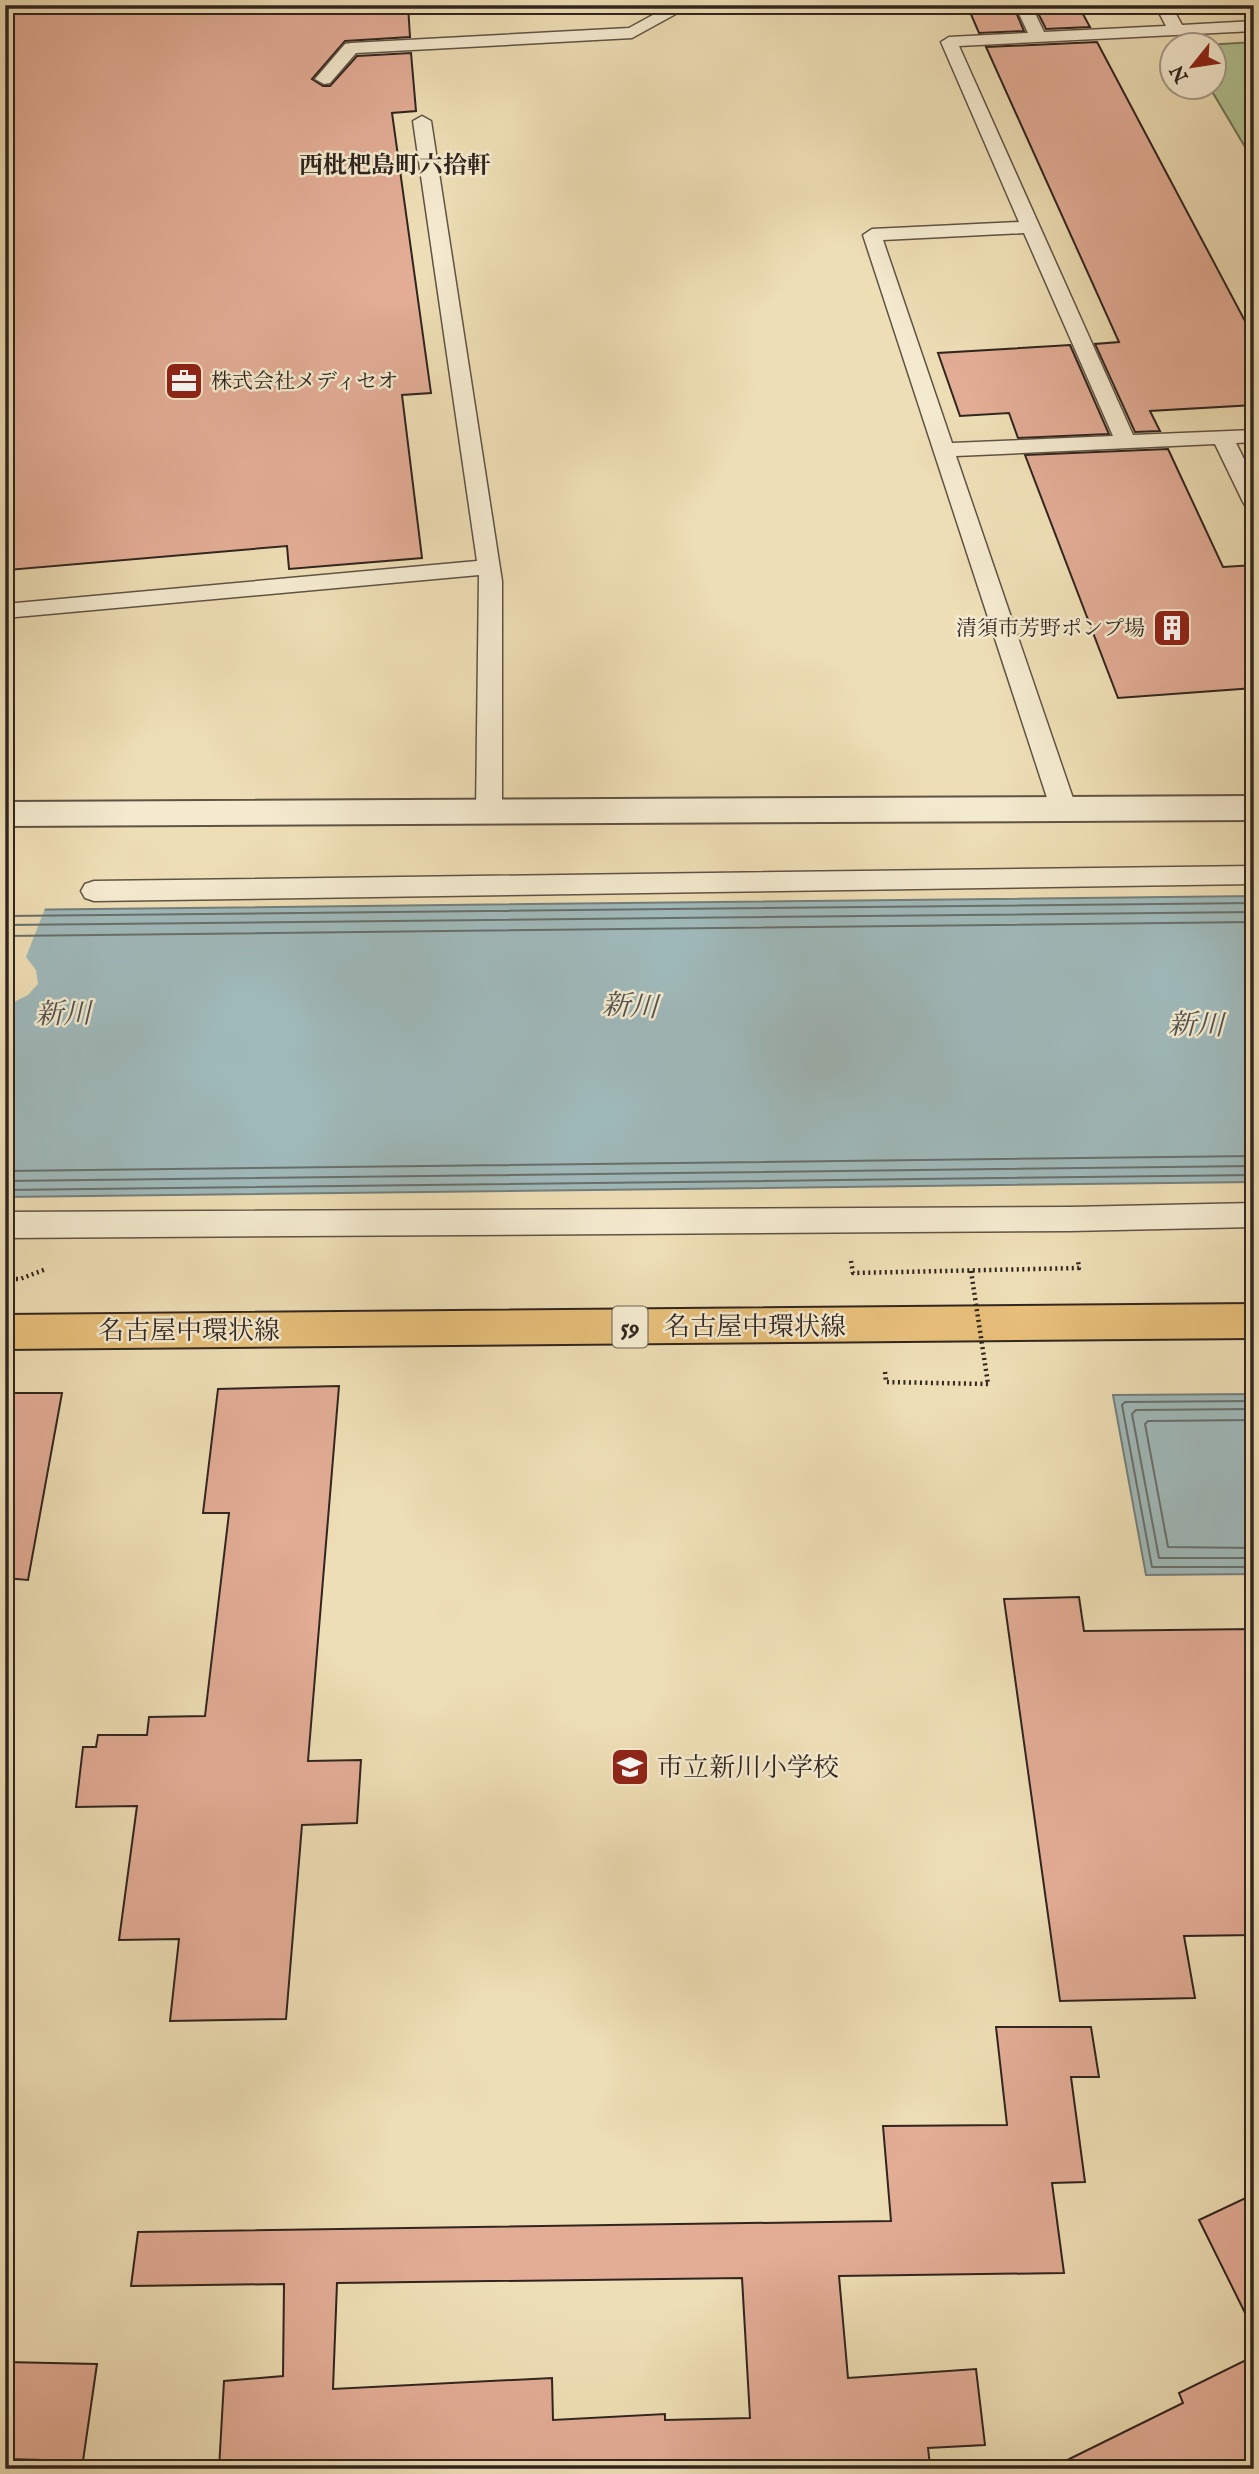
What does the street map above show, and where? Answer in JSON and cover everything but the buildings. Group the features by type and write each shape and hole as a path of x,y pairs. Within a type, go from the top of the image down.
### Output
{"main road":[{"name":"名古屋中環状線","path":"5,1332 1254,1321"}],"street":[{"path":"5,814 1254,808"}],"lane":[{"path":"324,79 351,48 632,33 684,5"},
{"path":"1023,5 1038,37"},
{"path":"1163,5 1177,30"},
{"path":"1126,442 949,41 1254,26"},
{"path":"422,121 491,581 489,812"},
{"path":"1031,227 872,235 1064,810"},
{"path":"944,450 1254,436"},
{"path":"1223,438 1254,502"},
{"path":"5,611 489,567"},
{"path":"94,891 1254,874"},
{"path":"5,1225 1070,1219 1254,1215"}],"path":[{"path":"853,1273 1079,1268"},
{"path":"886,1382 988,1384 971,1271"}],"green space":[{"path":"1254,42 1254,162 1218,102 1228,102 1228,44"}],"water":[{"name":"新川","path":"1254,896 1254,1182 5,1197 5,910"},
{"path":"1254,1394 1254,1574 1146,1575 1113,1395"}],"pier":[{"path":"5,906 46,906 26,957 36,970 38,984 28,995 12,1003 5,1033"}],"place":[{"name":"株式会社メディセオ","path":"184,381"},
{"name":"清須市芳野ポンプ場","path":"1172,628"},
{"name":"市立新川小学校","path":"630,1767"}],"district":[{"name":"西枇杷島町六拾軒","path":"395,165"}]}
